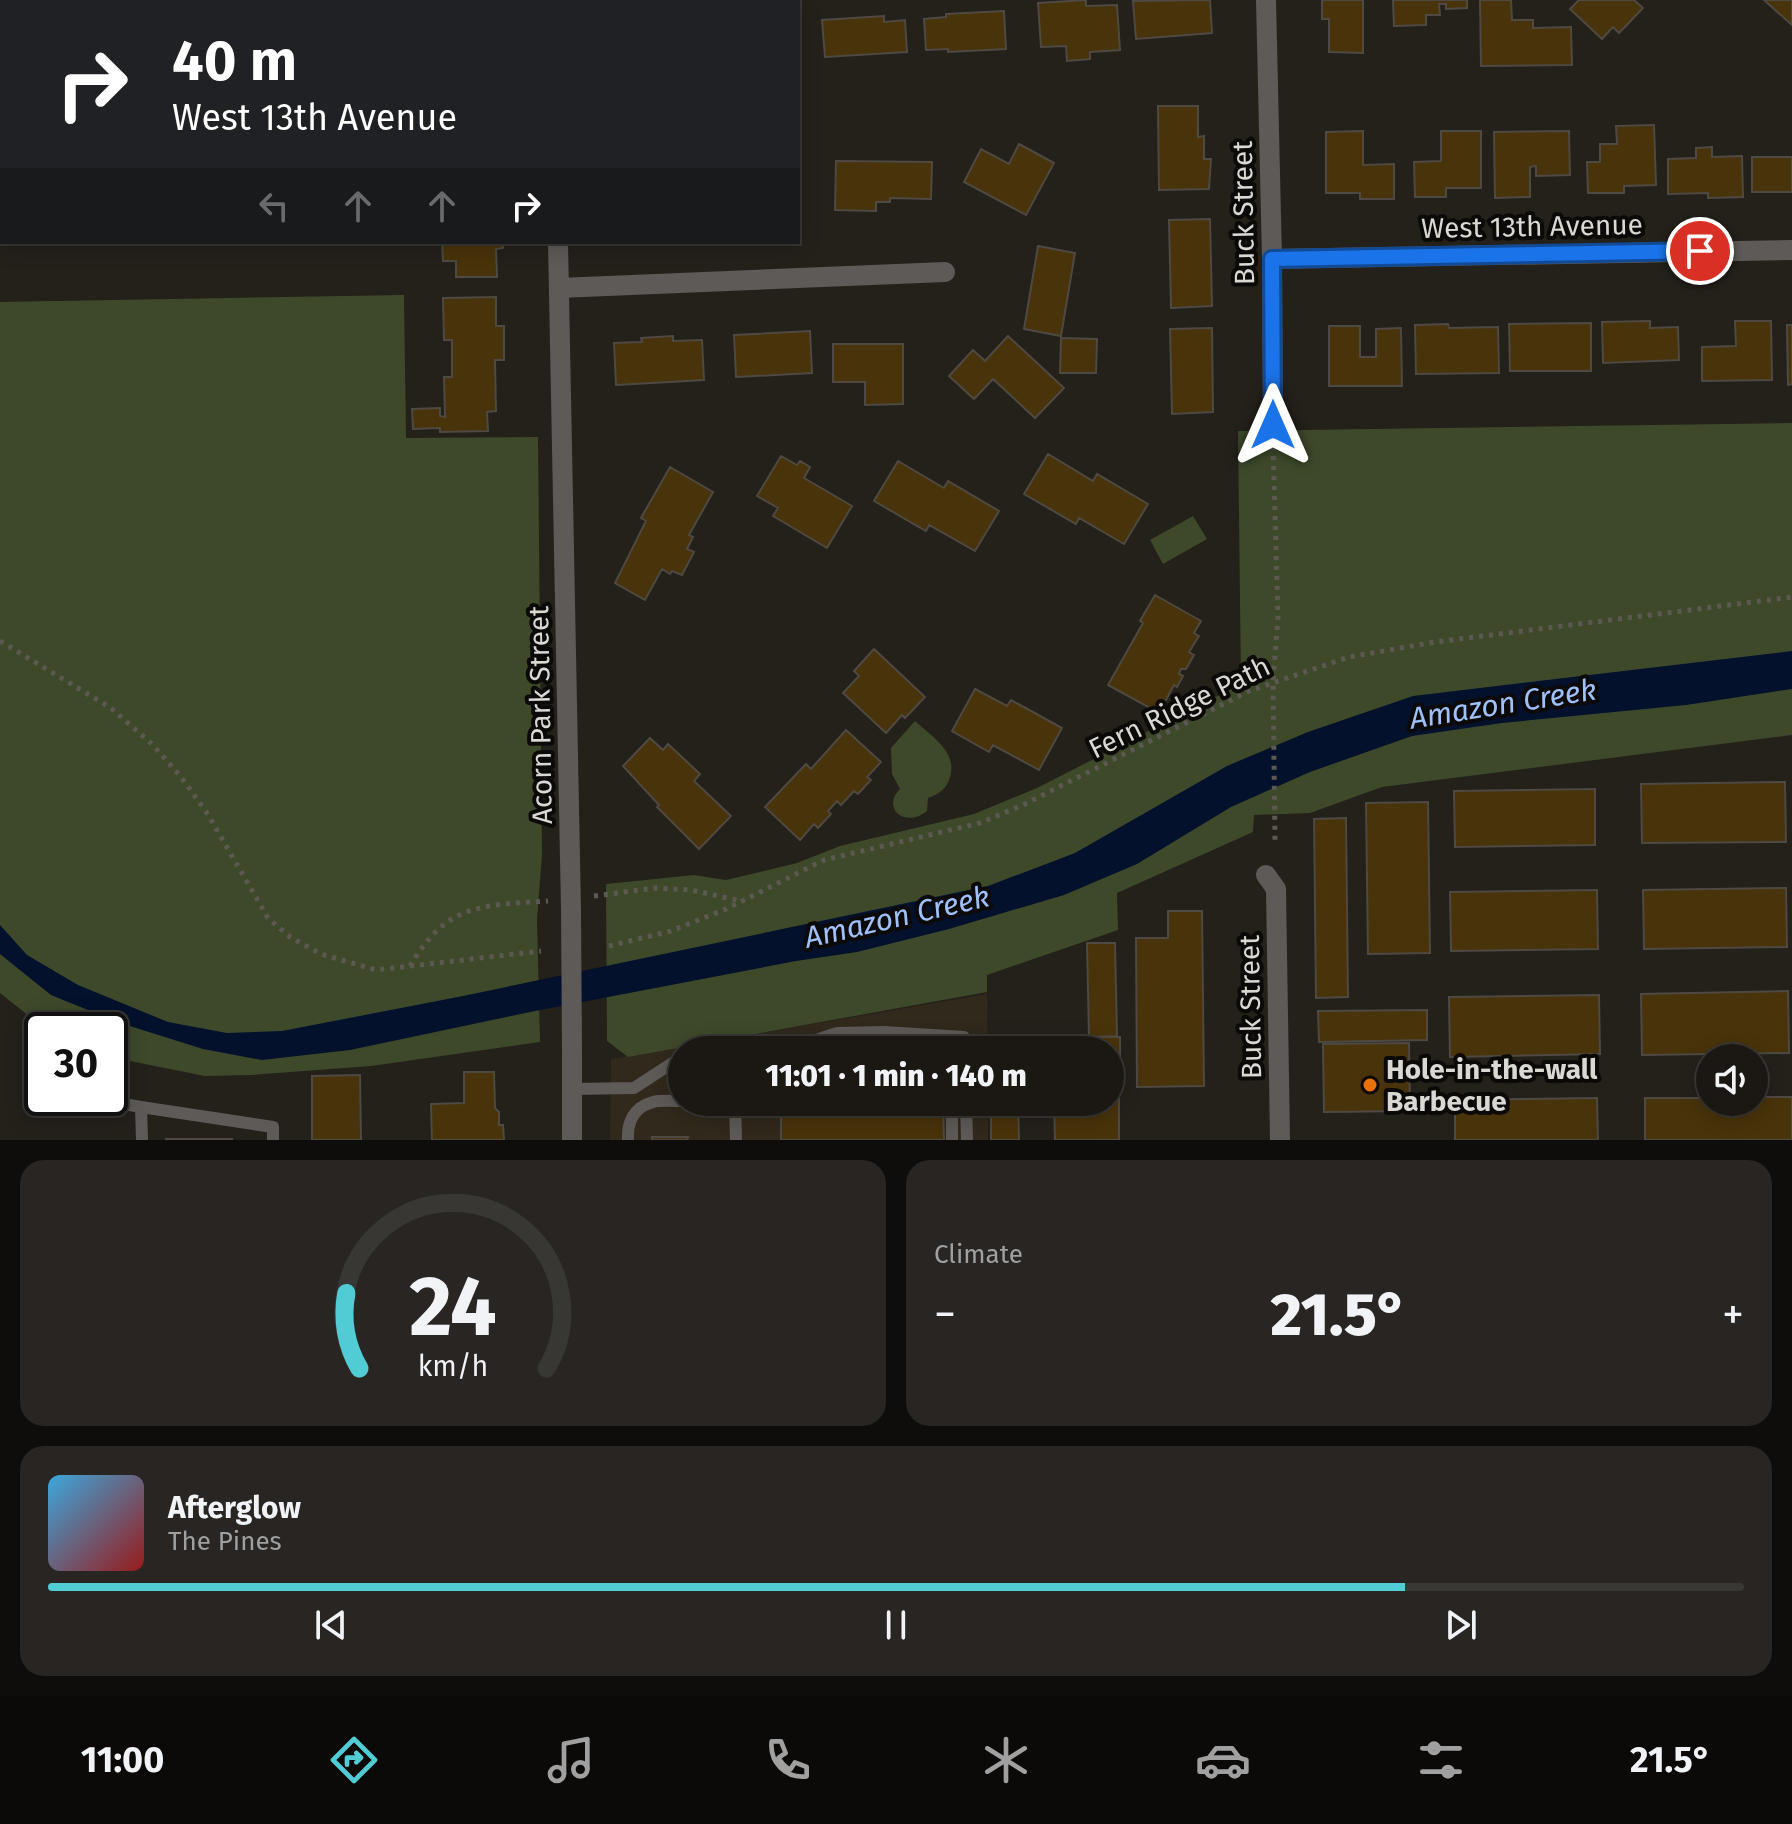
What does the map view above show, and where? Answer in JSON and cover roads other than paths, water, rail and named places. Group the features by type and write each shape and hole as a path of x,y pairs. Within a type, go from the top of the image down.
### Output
{"street":[{"name":"Buck Street","path":"1266,0 1273,425"},
{"name":"Acorn Park Street","path":"558,244 571,904 572,1140"},
{"name":"West 13th Avenue","path":"1272,259 1792,250"},
{"path":"559,288 945,272"},
{"name":"Buck Street","path":"1266,875 1276,889 1280,1140"}],"lane":[{"path":"828,1036 884,1032 948,1036"},
{"path":"572,1089 634,1088 668,1067"},
{"path":"628,1140 627,1128 633,1114 653,1102 668,1102"},
{"path":"128,1105 273,1127 273,1140"},
{"path":"141,1107 142,1140"},
{"path":"735,1116 736,1140"},
{"path":"952,1116 952,1140"},
{"path":"966,1116 967,1140"}],"water":[{"name":"Amazon Creek","path":"1792,651 1792,689 1686,705 1502,723 1412,736 1310,772 1231,807 1137,864 1064,895 949,929 857,952 535,1011 350,1050 262,1060 203,1049 128,1025 128,1012 93,1012 51,995 0,954 0,925 27,955 78,985 168,1022 227,1033 282,1031 988,886 1075,853 1227,766 1308,732 1413,696"}],"place":[{"name":"Hole-in-the-wall Barbecue","path":"1370,1085"}]}
